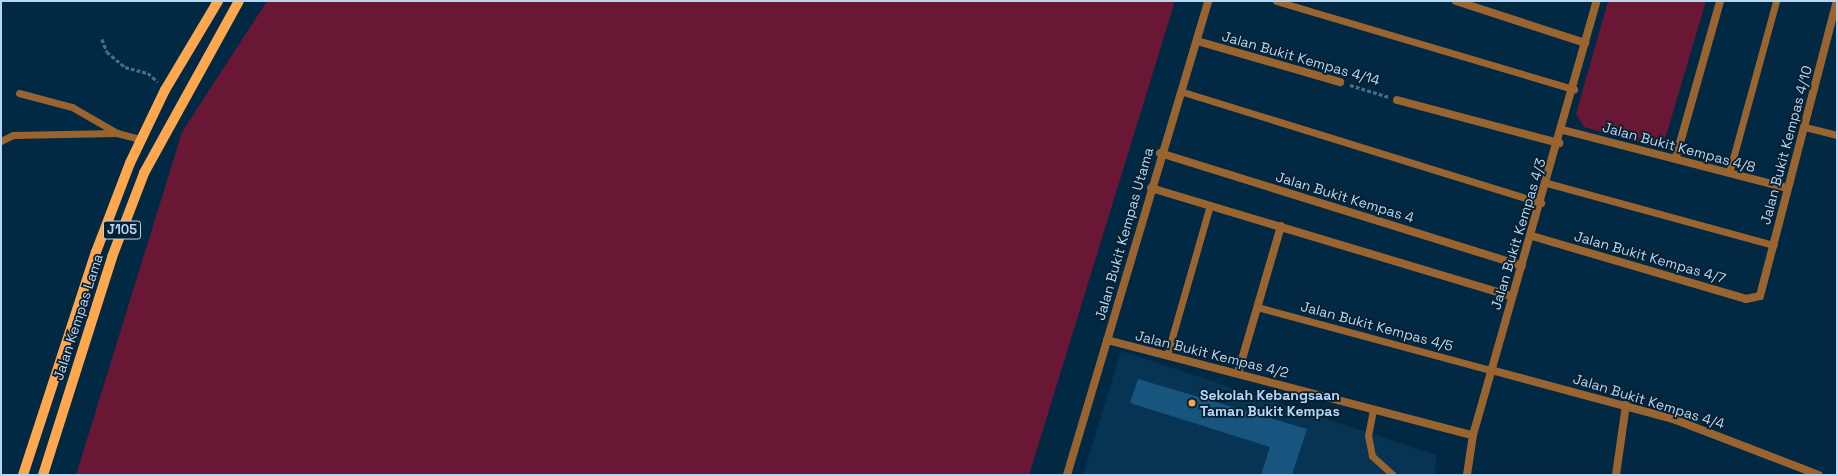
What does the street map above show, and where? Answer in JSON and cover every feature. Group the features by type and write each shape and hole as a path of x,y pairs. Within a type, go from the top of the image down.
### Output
{"main road":[{"name":"Jalan Kempas Lama","path":"23,475 96,252 140,139 165,90 218,1"},
{"name":"Jalan Kempas Lama","path":"43,475 112,257 144,173 239,1"}],"street":[{"name":"Jalan Bukit Kempas Utama","path":"1066,475 1107,340 1160,153 1183,92 1196,40 1208,1"},
{"path":"1456,1 1585,43"},
{"name":"Jalan Bukit Kempas 4/3","path":"1467,475 1473,435 1512,296 1532,236 1559,142 1597,1"},
{"path":"1676,158 1720,1"},
{"name":"Jalan Bukit Kempas 4/10","path":"1760,296 1837,1"},
{"name":"Jalan Bukit Kempas 4/14","path":"1196,40 1340,82"},
{"path":"1397,100 1559,142"},
{"name":"Jalan Bukit Kempas 4/8","path":"1562,130 1676,158 1788,188"},
{"name":"Jalan Bukit Kempas 4","path":"1160,153 1522,266"},
{"path":"1151,188 1512,296"},
{"path":"1238,373 1281,226"},
{"name":"Jalan Bukit Kempas 4/7","path":"1532,236 1746,299 1760,296"},
{"name":"Jalan Bukit Kempas 4/2","path":"1107,340 1473,435"},
{"name":"Jalan Bukit Kempas 4/4","path":"1491,370 1626,405 1708,431 1819,475"},
{"path":"1616,475 1626,405"}],"lane":[{"path":"1276,1 1574,89"},
{"path":"1729,173 1776,1"},
{"path":"1183,92 1541,203"},
{"path":"19,93 72,107 117,133 140,139"},
{"path":"1804,126 1837,135"},
{"path":"1,141 13,135 117,133"},
{"path":"1547,183 1774,246"},
{"path":"1167,355 1210,205"},
{"name":"Jalan Bukit Kempas 4/5","path":"1257,307 1491,370"},
{"path":"1373,410 1368,435 1372,456 1393,475"}],"path":[{"path":"102,39 106,52 125,67 148,73 165,90"},
{"name":"Jalan Bukit Kempas 4/14","path":"1340,82 1397,100"}],"shaded area":[{"path":"267,1 1175,1 1029,475 76,475 182,132"},
{"path":"1608,1 1706,1 1666,136 1653,147 1584,127 1576,114"},
{"name":"Sekolah Kebangsaan Taman Bukit Kempas","path":"1121,351 1436,455 1435,475 1083,475"}],"building":[{"path":"1138,379 1307,429 1292,475 1261,475 1270,447 1130,403"}],"place":[{"name":"Sekolah Kebangsaan Taman Bukit Kempas","path":"1192,403"}]}
